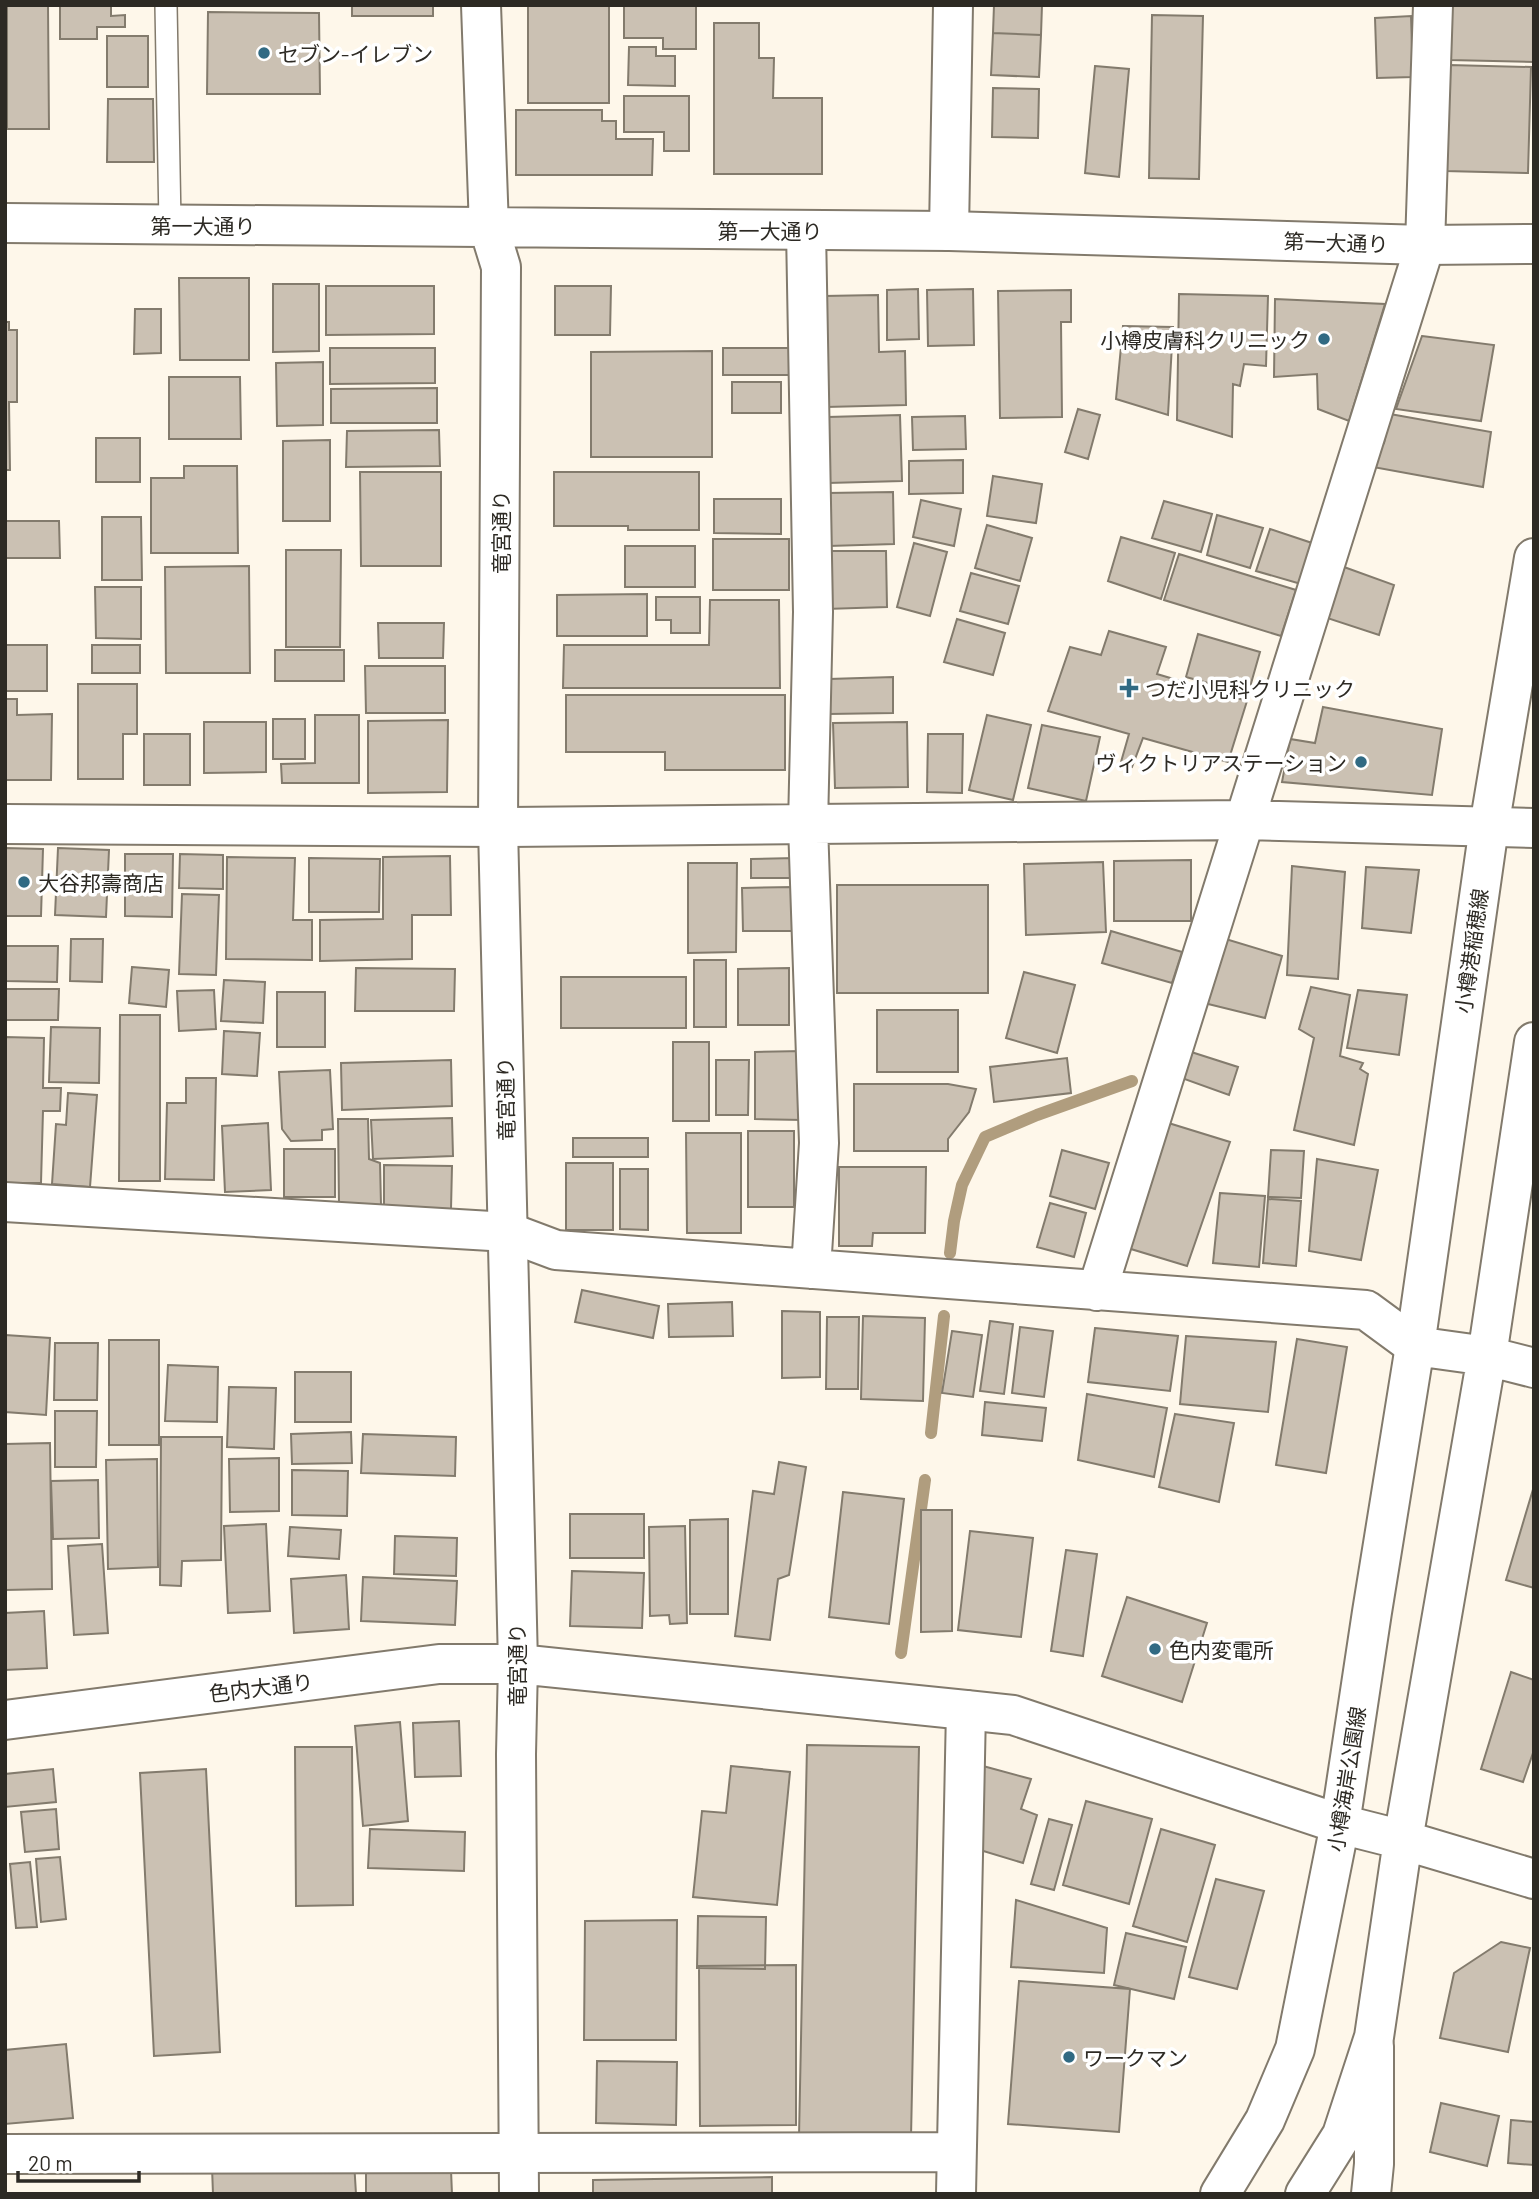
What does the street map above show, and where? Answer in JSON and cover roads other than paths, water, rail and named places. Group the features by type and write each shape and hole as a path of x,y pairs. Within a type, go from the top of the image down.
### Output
{"street":[{"name":"竜宮通り","path":"481,5 489,228 501,267 498,827 518,1664 516,1754 519,2194"},
{"path":"949,231 953,5"},
{"path":"1097,1291 1425,245 1433,5"},
{"name":"第一大通り","path":"5,223 949,231 1425,245 1534,244"},
{"path":"806,230 813,612 808,825 820,1143 811,1269"},
{"name":"小樽港稲穂線","path":"1415,1346 1489,827 1534,558"},
{"path":"5,824 498,827 1243,820 1534,828"},
{"path":"1371,2194 1374,2164 1374,2036 1403,1840 1487,1356 1534,1042"},
{"path":"5,1202 508,1232 556,1250 1366,1310 1415,1346 1487,1356 1534,1368"},
{"name":"小樽海岸公園線","path":"1220,2194 1265,2120 1295,2049 1340,1824 1415,1346"},
{"name":"色内大通り","path":"5,1720 439,1664 518,1664 966,1710 1013,1715 1340,1824 1534,1879"},
{"path":"956,2194 966,1710"},
{"path":"1305,2194 1342,2135 1374,2036"},
{"path":"5,2154 956,2152"}],"lane":[{"path":"166,5 170,224"}],"waterway":[{"path":"950,1253 962,1185 985,1137 1132,1081"},
{"path":"931,1433 944,1316"},
{"path":"901,1653 925,1480"}],"place":[{"name":"セブン-イレブン","path":"264,53"},
{"name":"小樽皮膚科クリニック","path":"1324,339"},
{"name":"つだ小児科クリニック","path":"1129,688"},
{"name":"ヴィクトリアステーション","path":"1361,762"},
{"name":"大谷邦壽商店","path":"24,882"},
{"name":"色内変電所","path":"1155,1649"},
{"name":"ワークマン","path":"1069,2057"}]}
